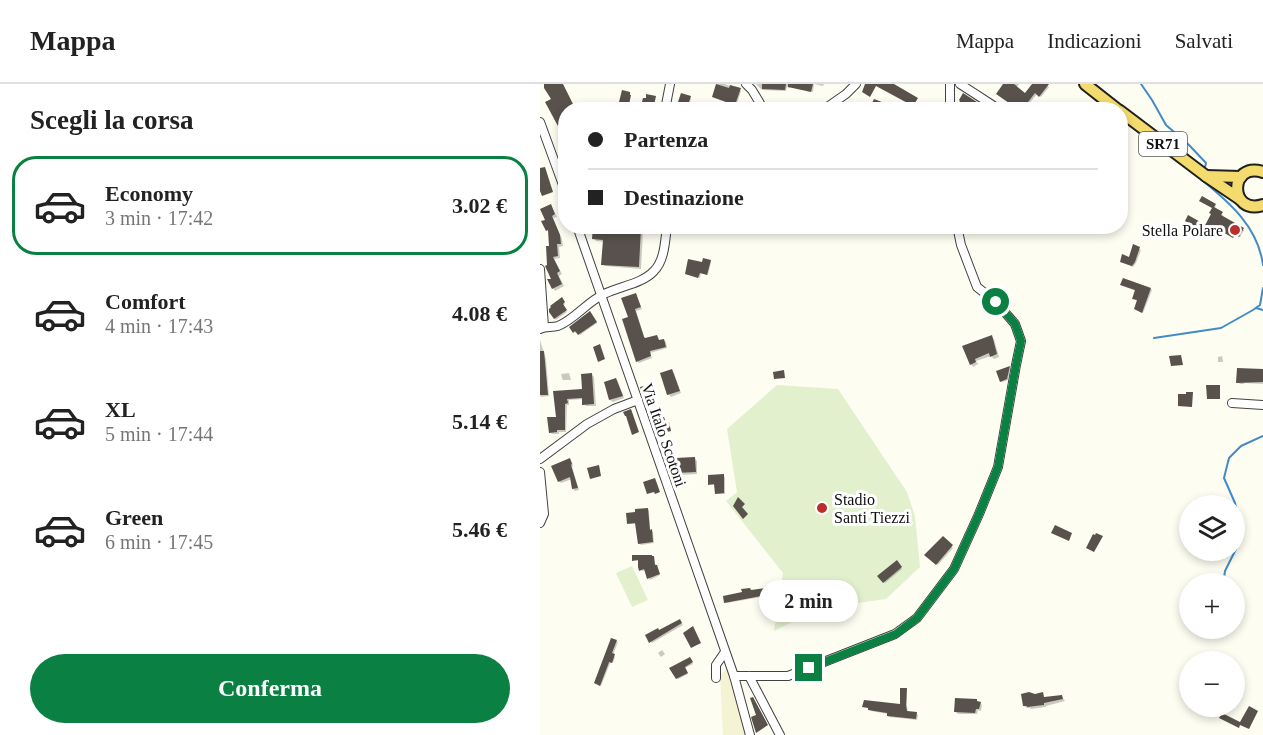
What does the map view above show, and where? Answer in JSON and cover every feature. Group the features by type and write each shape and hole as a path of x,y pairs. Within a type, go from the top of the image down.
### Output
{"main road":[{"name":"SR71","path":"1085,84 1109,102"},
{"name":"SR71","path":"1128,117 1263,216"},
{"path":"1206,176 1240,177 1250,171 1262,171"},
{"path":"1240,177 1237,188 1244,202 1255,207 1263,205"}],"street":[{"path":"667,102 670,84"},
{"path":"746,84 759,102"},
{"path":"834,102 856,84"},
{"path":"950,84 951,102"},
{"path":"960,84 988,102"},
{"path":"540,122 544,145 558,176"},
{"name":"Via Italo Scotoni","path":"581,234 734,676 750,735"},
{"path":"540,269 542,328 559,326 602,295 642,279 655,270 662,256 666,234"},
{"path":"734,676 788,676 896,634 917,618 954,569 998,467 1021,341 1015,324 996,302 977,287 959,234"},
{"path":"540,459 587,424 614,409 638,400"},
{"path":"1232,403 1263,405"},
{"path":"540,472 544,514 540,522"},
{"path":"717,678 716,665 725,652"},
{"path":"749,676 780,735"}],"green space":[{"name":"Stadio Santi Tiezzi","path":"777,385 838,389 907,492 915,516 920,567 886,599 821,608 774,631 783,573 726,501 737,492 727,429"},
{"path":"632,566 648,600 632,607 616,573"},
{"path":"727,669 746,735 723,735 720,675"}],"building":[{"path":"544,84 563,84 572,102 558,102 558,126 545,102 551,99"},
{"path":"716,84 729,88 730,85 741,88 736,102 726,102 712,97"},
{"path":"762,84 786,84 785,90 762,89"},
{"path":"788,84 813,84 811,92 788,87"},
{"path":"865,84 894,84 918,98 916,102 906,102 876,86 870,97 862,92"},
{"path":"1003,84 1014,84 1025,93 1032,84 1049,84 1039,97 1035,93 1028,102 1008,102 996,94"},
{"path":"622,90 630,92 630,102 619,102"},
{"path":"681,93 691,96 689,102 678,102"},
{"path":"963,93 977,102 959,102"},
{"path":"646,94 656,96 655,102 642,102 643,98 646,98"},
{"path":"545,167 553,192 542,196 540,168"},
{"path":"1202,196 1216,204 1214,207 1223,212 1221,215 1244,228 1239,237 1235,234 1233,238 1221,231 1217,237 1203,229 1212,208 1199,201"},
{"path":"551,204 555,214 552,216 560,235 561,244 557,244 558,256 553,257 560,271 557,273 562,284 552,289 547,279 551,279 545,266 547,265 546,246 549,246 548,230 546,231 541,221 545,220 540,209"},
{"path":"1188,215 1204,224 1201,230 1185,221"},
{"path":"592,234 641,234 639,267 601,265 603,240 592,239"},
{"path":"1133,244 1140,247 1135,262 1132,266 1120,262 1122,254 1129,257"},
{"path":"703,258 711,260 707,275 700,273 698,278 685,274 688,259 702,262"},
{"path":"1123,278 1151,288 1142,313 1134,309 1137,300 1132,299 1135,290 1120,285"},
{"path":"636,293 641,307 635,309 644,337 657,335 659,340 664,339 666,347 650,351 651,356 636,362 622,319 628,317 621,298"},
{"path":"562,297 567,310 554,319 549,312 550,306"},
{"path":"590,311 597,322 578,335 575,331 573,333 569,327"},
{"path":"992,335 997,354 990,357 989,353 975,359 976,362 970,365 962,346"},
{"path":"600,344 605,359 598,362 593,347"},
{"path":"540,351 544,351 548,395 540,395"},
{"path":"1181,355 1183,365 1171,366 1169,356"},
{"path":"1010,366 1007,379 1000,382 996,371"},
{"path":"1237,368 1263,369 1263,382 1236,383"},
{"path":"672,369 680,391 667,395 660,373"},
{"path":"784,370 785,378 774,379 773,372"},
{"path":"592,373 594,404 582,405 582,398 567,399 565,430 549,433 547,417 556,417 553,391 582,389 581,374"},
{"path":"616,378 623,396 609,400 604,382"},
{"path":"648,385 652,403 646,405 640,387"},
{"path":"1206,385 1220,385 1220,399 1207,399"},
{"path":"1186,392 1193,392 1192,407 1178,406 1178,394 1186,394"},
{"path":"631,409 639,432 632,435 623,412"},
{"path":"664,417 666,423 669,422 671,431 656,433 651,420"},
{"path":"695,457 696,472 676,473 676,468 669,468 668,462 675,462 675,458"},
{"path":"570,458 578,488 572,489 570,477 558,482 551,466"},
{"path":"599,465 601,476 590,479 587,468"},
{"path":"724,474 724,493 715,494 714,484 708,485 708,475"},
{"path":"655,478 660,492 647,494 643,482"},
{"path":"738,497 745,504 742,507 748,514 743,519 733,506"},
{"path":"648,508 653,542 638,544 635,523 627,524 626,513 635,512 635,509"},
{"path":"1055,525 1072,533 1069,541 1051,533"},
{"path":"1093,534 1103,536 1094,552 1086,548"},
{"path":"943,536 953,545 936,565 924,555"},
{"path":"632,555 654,556 655,565 660,574 647,579 644,569 639,571 638,560 632,561"},
{"path":"897,560 902,567 883,583 877,576"},
{"path":"750,588 751,590 765,588 767,595 724,603 723,596"},
{"path":"680,619 682,623 649,643 645,635"},
{"path":"693,626 701,643 691,648 683,633"},
{"path":"611,638 617,640 612,653 615,654 612,663 609,662 600,686 594,683"},
{"path":"690,657 693,662 685,667 688,673 676,679 669,668"},
{"path":"900,688 907,688 907,711 917,712 916,719 887,716 887,713 862,707 864,700 900,704"},
{"path":"1029,692 1035,694 1043,692 1044,697 1062,695 1063,699 1044,703 1044,705 1023,706 1021,694"},
{"path":"753,697 768,725 756,733 751,717 756,715 750,698"},
{"path":"955,698 977,699 981,702 979,709 976,709 975,713 954,712"},
{"path":"1249,706 1258,711 1249,729 1240,725 1239,728 1219,718 1230,717 1240,722 1245,717"}],"waterway":[{"path":"1141,84 1166,125 1206,163 1204,171"},
{"path":"1202,180 1223,198 1249,227 1260,251 1263,265"},
{"path":"1154,338 1221,328 1260,305 1263,288"},
{"path":"1256,308 1263,310"},
{"path":"1225,573 1237,547 1241,530 1235,503 1224,478 1229,458 1241,446 1263,436"}],"place":[{"name":"Stella Polare","path":"1235,230"},
{"name":"Stadio Santi Tiezzi","path":"822,508"}],"route":[{"path":"809,668 896,634 917,618 954,569 998,467 1021,341 1015,324 996,302"}]}
